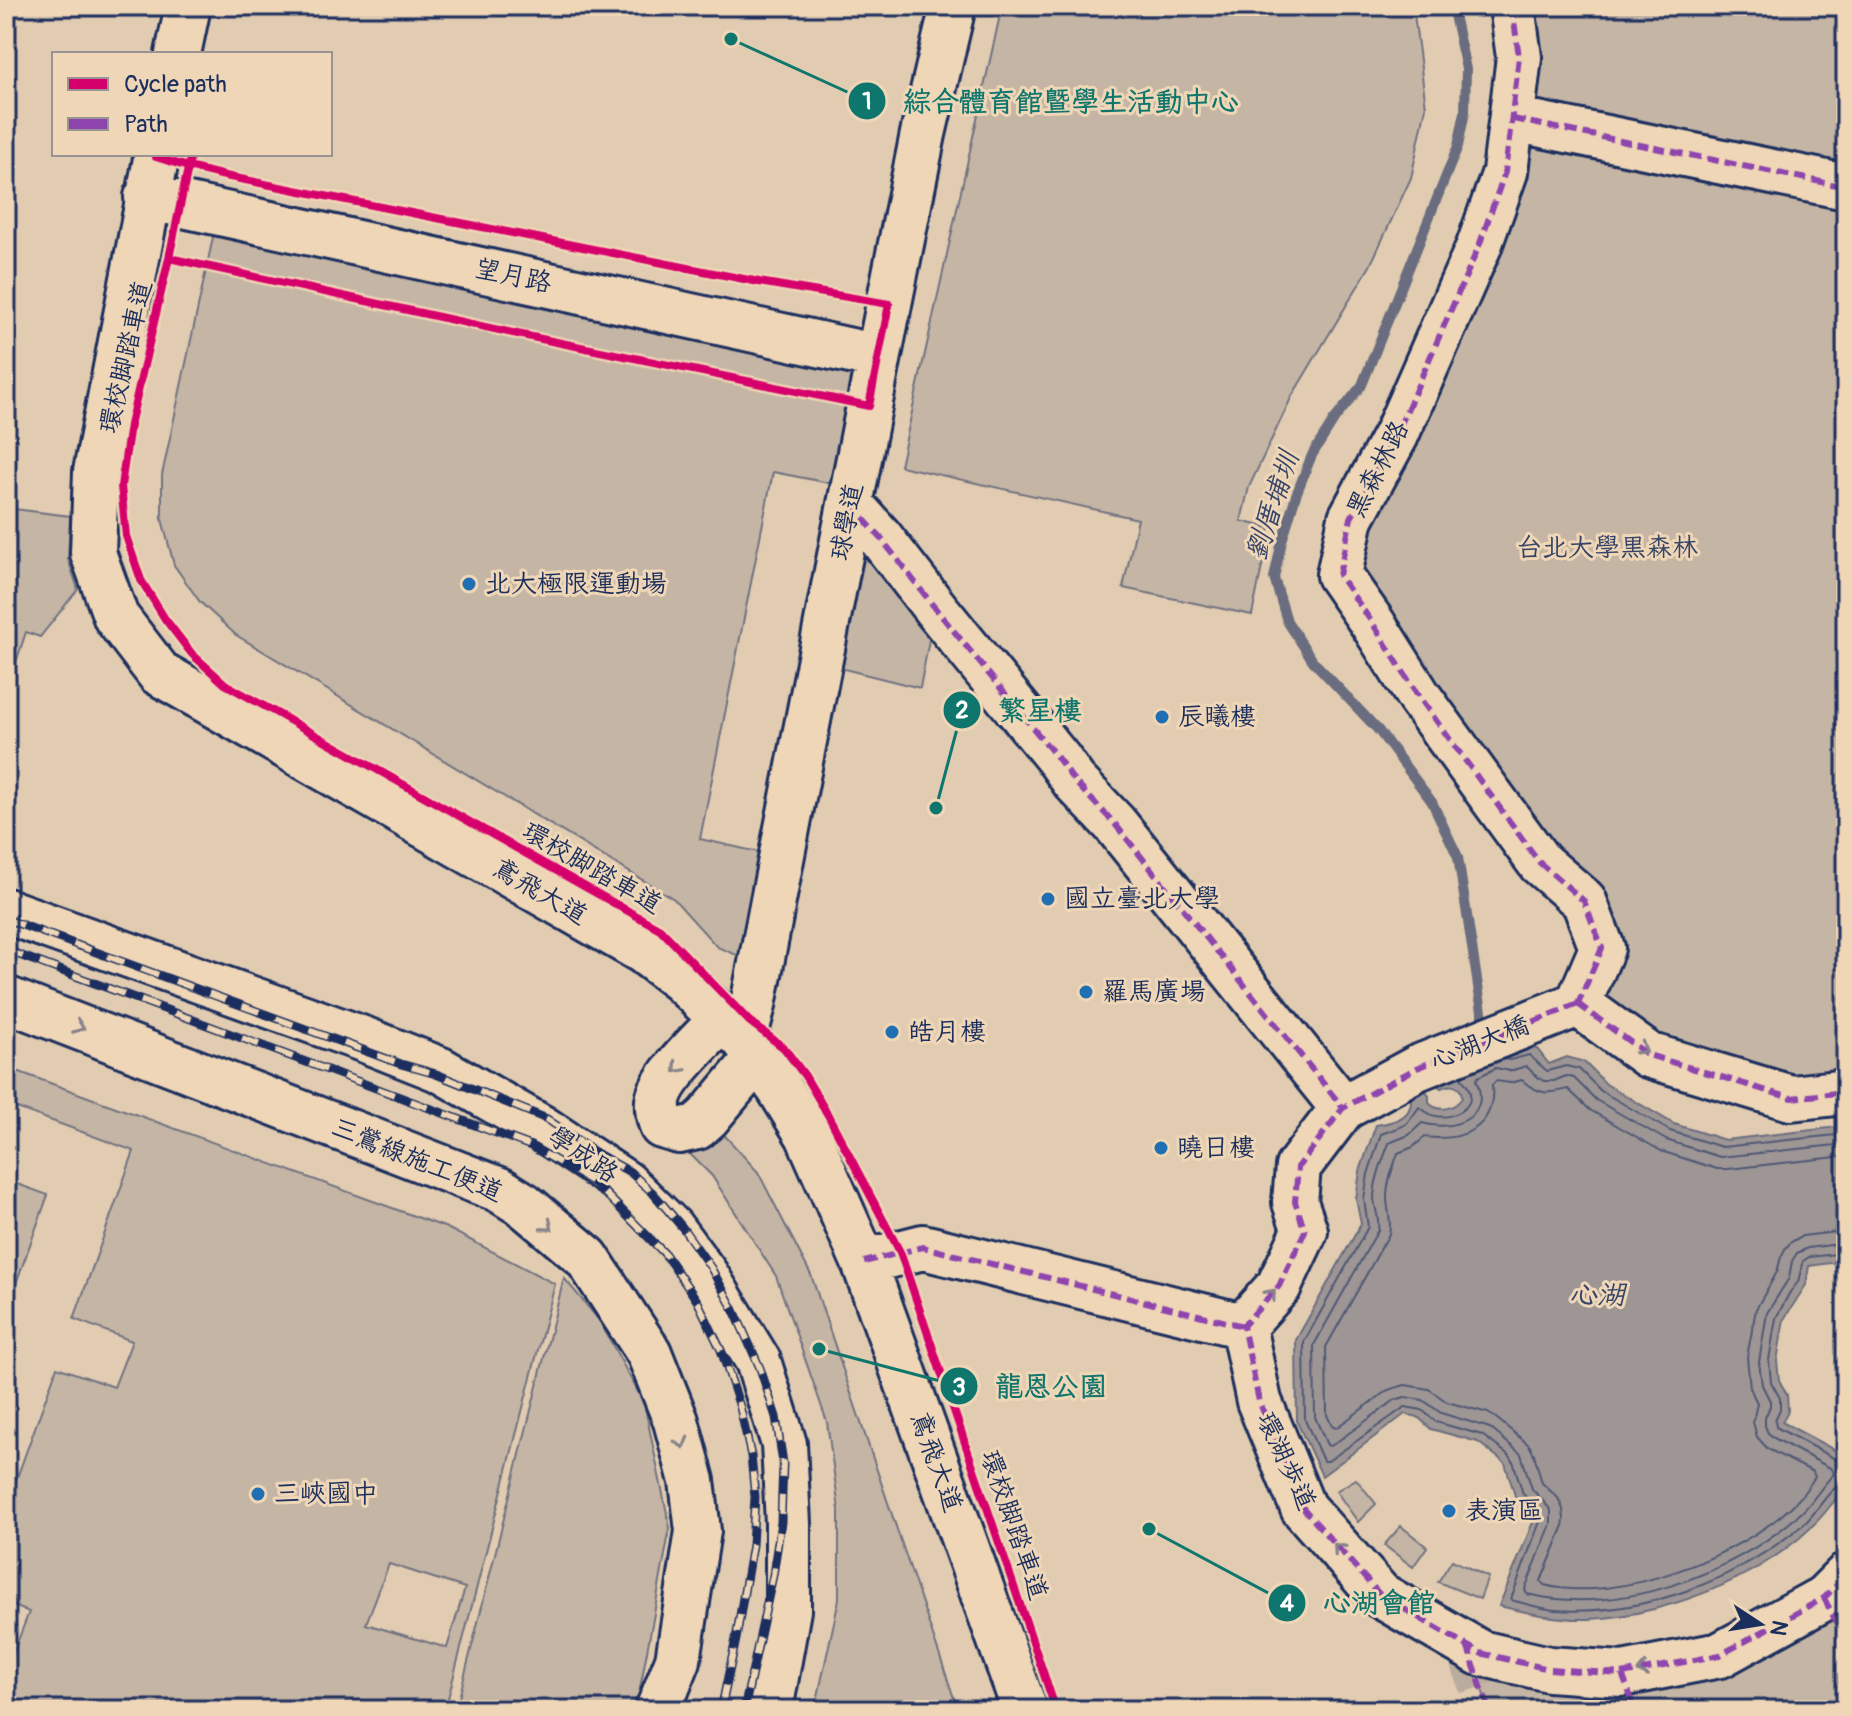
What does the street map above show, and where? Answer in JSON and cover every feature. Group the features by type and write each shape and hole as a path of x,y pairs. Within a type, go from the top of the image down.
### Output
{"street":[{"name":"球學道","path":"741,1039 756,990 878,357 923,134 953,6"},
{"name":"黑森林路","path":"1512,6 1519,57 1505,172 1479,246 1396,435 1351,518 1339,575 1419,697 1540,863 1584,901 1602,948 1560,1011"},
{"path":"1513,119 1846,187"},
{"name":"鳶飛大道","path":"157,156 96,472 93,553 116,617 159,673 643,951 680,979 741,1039 808,1135 864,1262 1025,1710"},
{"name":"望月路","path":"147,197 878,357"},
{"path":"851,505 880,537 1074,781 1121,832 1343,1108 1298,1167 1295,1202 1305,1231 1279,1286 1243,1326 923,1247 864,1262"},
{"name":"學成路","path":"6,911 441,1070 542,1128 625,1183 671,1228 712,1286 758,1361 784,1444 788,1610 770,1710"},
{"name":"三鶯線施工便道","path":"6,999 500,1190 524,1205 587,1258 649,1353 676,1421 692,1481 698,1531 678,1660 658,1710"},
{"path":"1560,1011 1648,1055 1791,1098 1846,1092"},
{"name":"心湖大橋","path":"1343,1108 1417,1068 1560,1011"},
{"path":"625,1183 662,1126 657,1113 658,1098 665,1082 741,1039"},
{"name":"環湖歩道","path":"1243,1326 1259,1401 1303,1508 1380,1595 1480,1653 1549,1669 1622,1674 1720,1655 1824,1598 1846,1576"}],"green space":[{"path":"1002,6 1413,6 1426,107 1411,178 1370,266 1292,396 1249,487 1241,521 1270,528 1252,615 1123,588 1138,519 900,466"},
{"name":"台北大學黒森林","path":"1512,6 1846,6 1846,1092 1791,1098 1578,1004 1602,948 1373,624 1351,518 1479,246"},
{"name":"北大極限運動場","path":"215,228 861,370 839,485 773,472 700,839 767,854 744,958 717,947 674,899 236,635 200,602 174,565 162,519 162,475"},
{"path":"6,508 70,516 68,559 78,589 40,637 26,632 6,693"},
{"path":"845,535 935,608 920,688 820,663"},
{"name":"三峽國中","path":"6,1067 447,1228 555,1284 445,1710 6,1710 6,1654 12,1656 29,1612 6,1603 6,1508 57,1367 114,1387 132,1341 74,1319 134,1151 6,1104","holes":["389,1564 465,1588 447,1648 366,1624"]},
{"path":"708,1117 758,1172 811,1275 958,1710 815,1710 839,1599 839,1510 827,1422 776,1276 712,1176 662,1126"},
{"path":"6,1180 48,1195 14,1289 6,1286"},
{"path":"564,1278 599,1320 644,1403 670,1528 639,1694 628,1710 456,1710"},
{"path":"1356,1479 1376,1504 1358,1522 1336,1491"},
{"path":"1401,1526 1427,1547 1413,1567 1384,1545"},
{"path":"1452,1560 1488,1577 1480,1599 1438,1582"},
{"path":"1846,1576 1846,1710 1489,1710 1467,1645 1622,1674"}],"water":[{"name":"心湖","path":"1528,1047 1537,1049 1549,1064 1567,1057 1584,1062 1606,1084 1674,1124 1725,1140 1846,1126 1846,1261 1809,1266 1806,1285 1784,1319 1777,1361 1779,1380 1787,1395 1788,1411 1782,1422 1846,1456 1845,1489 1809,1529 1783,1551 1754,1569 1688,1599 1621,1616 1566,1618 1499,1606 1535,1517 1516,1499 1505,1463 1478,1442 1431,1429 1418,1417 1405,1414 1322,1476 1297,1422 1296,1340 1361,1224 1356,1199 1360,1171 1376,1125 1393,1121 1408,1112 1411,1101 1407,1088 1427,1092 1429,1103 1437,1108 1451,1107 1462,1098 1460,1090 1452,1086 1441,1088 1431,1080"}],"waterway":[{"name":"劉厝埔圳","path":"1452,6 1466,69 1465,112 1458,146 1362,385 1334,420 1312,455 1296,495 1274,578 1287,621 1313,661 1379,731 1432,802 1458,857 1485,1031"}],"tunnel":[{"path":"1467,1645 1489,1710"}],"railway":[{"path":"6,919 401,1064 436,1074 547,1119 630,1172 653,1193 711,1268 760,1368 776,1417 783,1463 781,1522 744,1710"},
{"path":"6,950 531,1146 596,1184 665,1254 698,1302 721,1350 740,1407 751,1456 755,1497 752,1545 721,1710"}],"marked path":[{"path":"1512,6 1519,57 1505,172 1479,246 1396,435 1351,518 1339,575 1419,697 1540,863 1584,901 1602,948 1578,1004"},
{"path":"1513,119 1846,187"},
{"path":"851,505 880,537 1074,781 1115,824 1343,1108"},
{"path":"1578,1004 1417,1068 1343,1108 1298,1167 1295,1202 1305,1231 1279,1286 1243,1326 1259,1401 1303,1508 1380,1595 1480,1653 1549,1669 1622,1674 1720,1655 1824,1598 1846,1576"},
{"path":"1578,1004 1648,1055 1791,1098 1846,1092"},
{"path":"864,1262 923,1247 1243,1326"},
{"path":"1824,1598 1846,1641"},
{"path":"1467,1645 1489,1710"},
{"path":"1622,1674 1636,1710"}],"cycle path":[{"name":"環校脚踏車道","path":"191,156 130,425 121,486 126,536 141,580 192,654 225,684 660,929 749,1021 784,1048 828,1115 900,1252 1056,1710"},
{"path":"156,157 225,176 759,282 889,304 869,406 169,258"}],"place":[{"name":"綜合體育館暨學生活動中心","path":"731,39"},
{"name":"北大極限運動場","path":"469,584"},
{"name":"辰曦樓","path":"1162,717"},
{"name":"繁星樓","path":"936,808"},
{"name":"國立臺北大學","path":"1048,899"},
{"name":"羅馬廣場","path":"1086,992"},
{"name":"皓月樓","path":"892,1032"},
{"name":"曉日樓","path":"1161,1148"},
{"name":"龍恩公園","path":"819,1349"},
{"name":"三峽國中","path":"258,1494"},
{"name":"表演區","path":"1449,1511"},
{"name":"心湖會館","path":"1149,1529"}]}
